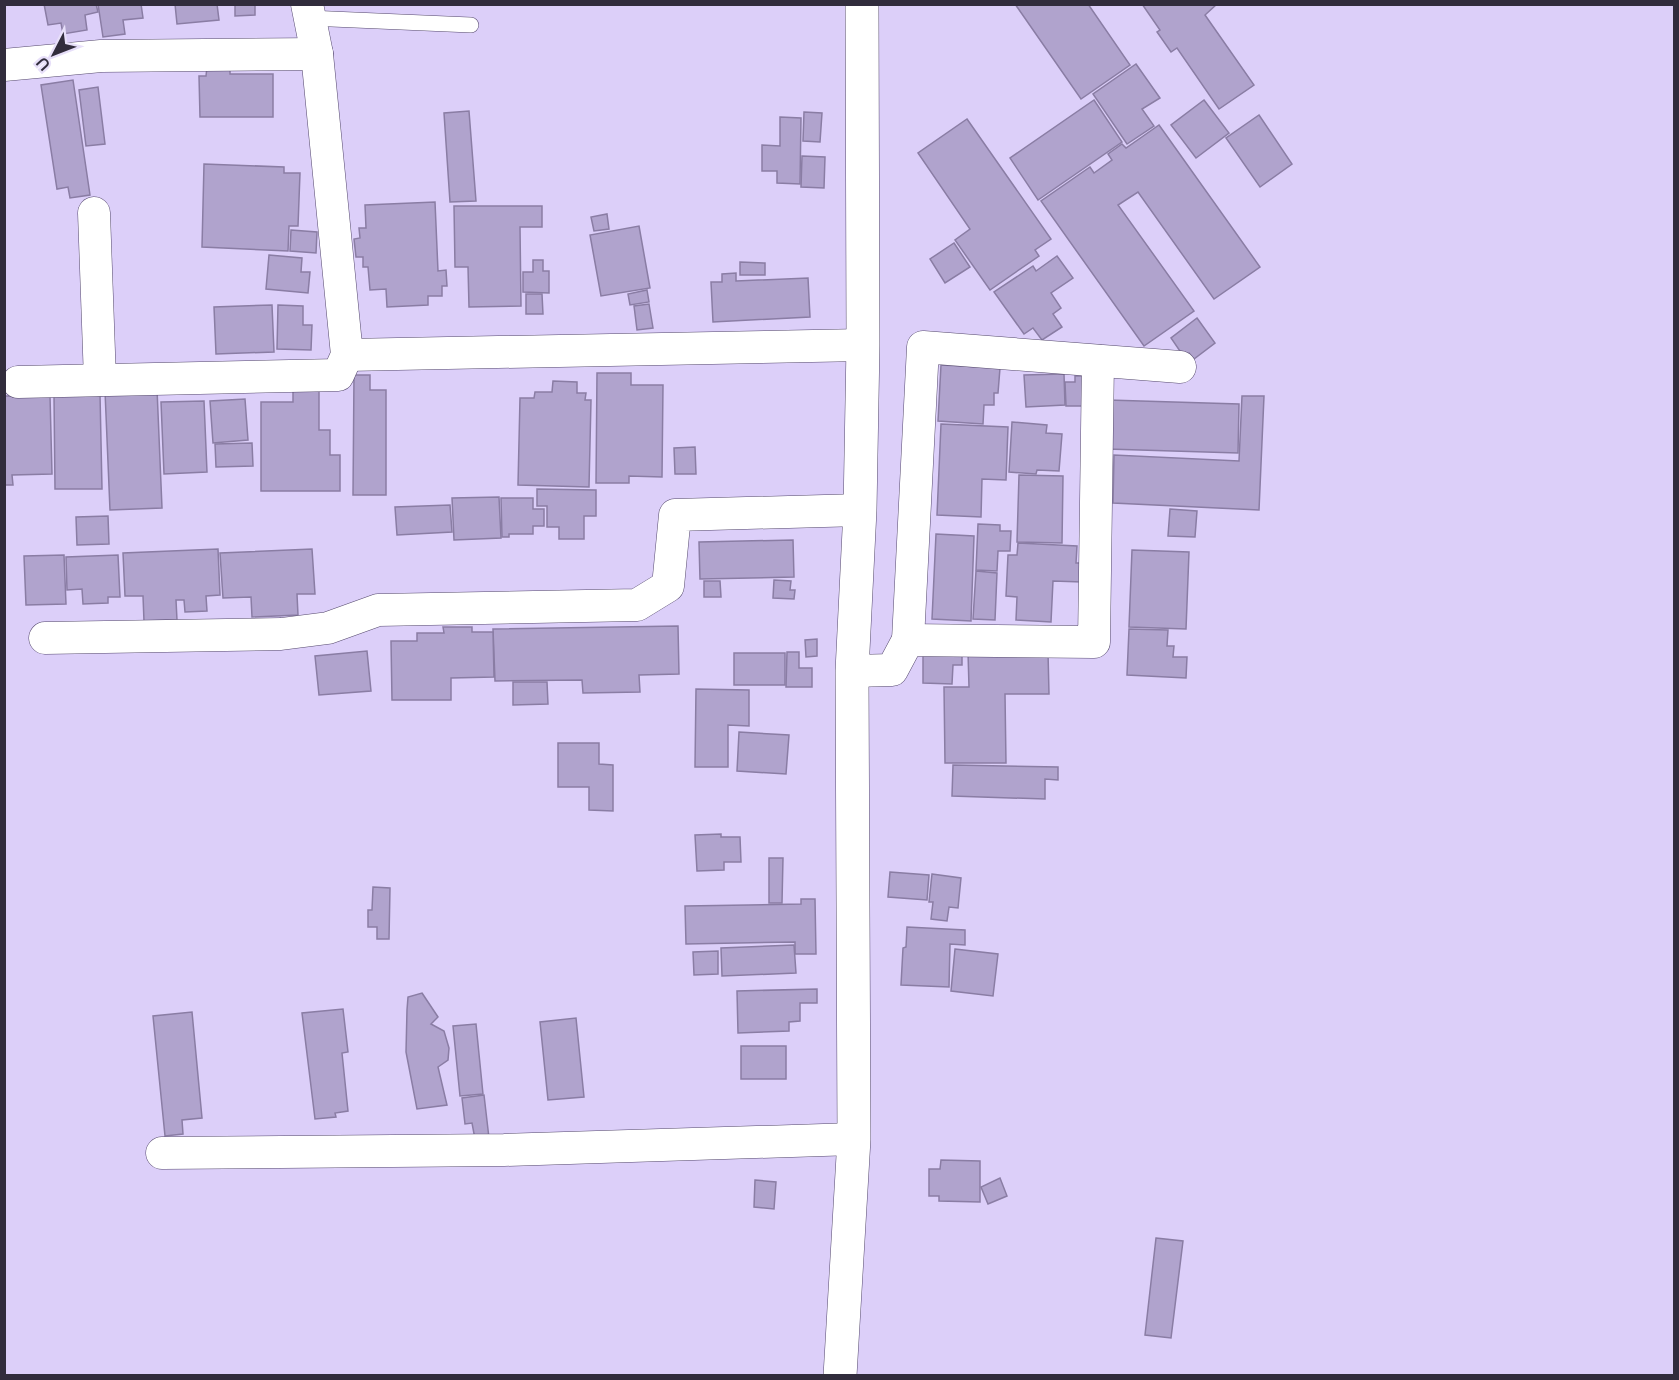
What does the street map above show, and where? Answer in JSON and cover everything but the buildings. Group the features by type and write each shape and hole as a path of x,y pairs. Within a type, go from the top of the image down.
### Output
{"street":[{"path":"840,1376 854,1139 852,670 860,510 863,345 862,4"},
{"path":"18,382 338,375 347,355 317,54 308,11"},
{"path":"4,65 101,56 317,54"},
{"path":"94,213 100,380"},
{"path":"347,355 863,345"},
{"path":"852,670 892,670 908,640 923,347 1180,368"},
{"path":"908,640 1094,642 1098,361"},
{"path":"45,638 281,634 328,628 378,610 637,605 668,586 675,515 860,510"},
{"path":"162,1153 504,1150 854,1139"}],"lane":[{"path":"308,11 471,25"}]}
